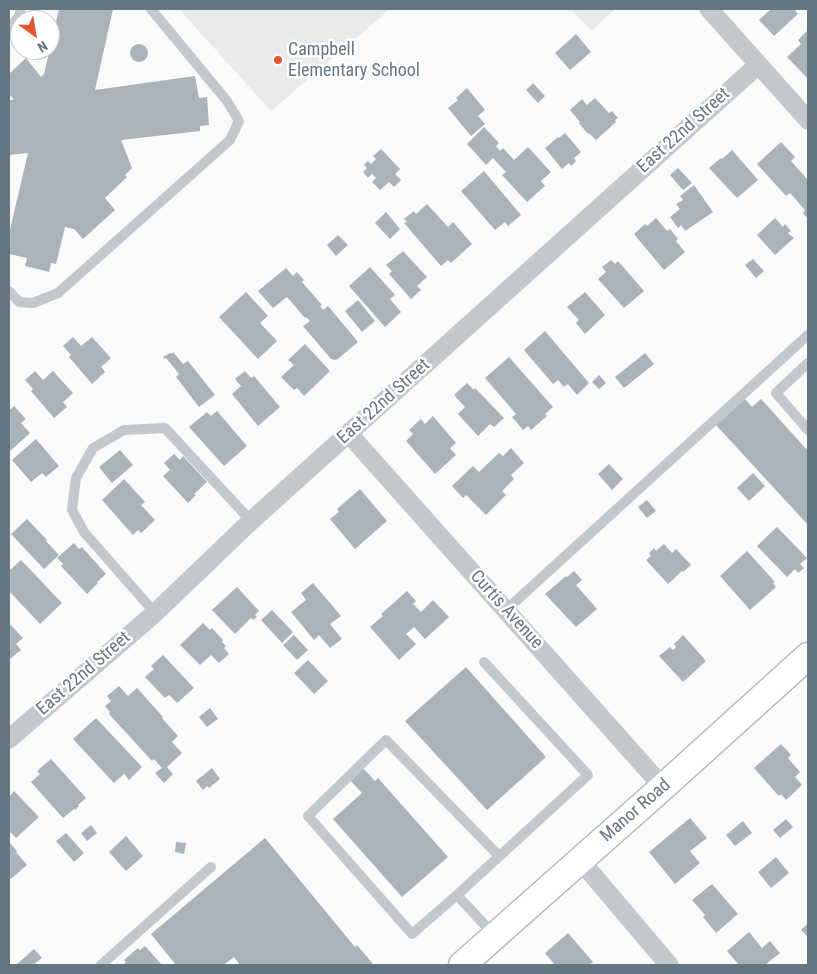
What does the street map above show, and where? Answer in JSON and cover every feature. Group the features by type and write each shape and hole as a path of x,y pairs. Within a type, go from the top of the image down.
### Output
{"main road":[{"name":"Manor Road","path":"462,965 808,656"}],"street":[{"path":"708,9 808,120"},
{"name":"East 22nd Street","path":"9,739 155,613 251,521 758,65"},
{"name":"Curtis Avenue","path":"349,434 663,787"},
{"path":"580,860 669,965"}],"lane":[{"path":"9,29 19,16 21,9"},
{"path":"9,291 19,302 33,303 58,293 230,140 239,121 227,101 152,9"},
{"path":"506,610 808,335"},
{"path":"808,363 776,393 808,430"},
{"path":"155,613 84,532 72,510 76,478 93,448 124,430 165,428 251,521"},
{"path":"484,662 588,775 457,895 412,934 308,816 386,740 499,856"},
{"path":"101,965 211,867"},
{"path":"457,895 495,936"}],"shaded area":[{"name":"Campbell Elementary School","path":"179,9 390,9 271,111"},
{"path":"570,9 615,9 592,30"}],"building":[{"path":"113,9 95,90 195,76 199,98 207,97 209,125 200,126 200,131 121,140 132,168 125,175 127,177 105,198 115,210 83,239 74,229 65,227 56,264 51,263 49,272 25,266 27,258 9,254 9,234 28,153 9,155 9,100 14,100 9,94 9,74 24,60 28,60 41,77 44,74 47,60 60,60 59,10"},
{"path":"771,9 794,9 798,14 774,36 759,20"},
{"path":"808,30 808,79 787,57 801,44 798,40"},
{"path":"576,34 591,52 570,70 555,53"},
{"path":"139,44 145,47 148,53 145,59 139,62 133,59 130,53 133,47"},
{"path":"533,83 545,96 538,103 526,90"},
{"path":"467,88 485,110 478,116 485,124 471,136 448,108 458,100 456,98"},
{"path":"595,98 609,113 612,111 618,118 596,140 588,134 570,110 582,99 587,105"},
{"path":"484,127 499,143 496,146 500,151 503,148 514,160 528,147 551,172 541,181 545,186 527,202 502,175 506,172 493,158 486,165 467,144"},
{"path":"565,133 581,152 574,158 576,161 571,166 569,163 562,169 545,148"},
{"path":"781,142 795,157 791,161 808,180 808,219 803,213 805,210 790,193 786,196 757,164"},
{"path":"381,149 400,169 395,174 401,180 394,187 389,182 380,190 372,182 376,178 372,174 368,178 363,172 367,168 364,165 368,161 371,164 376,159 373,156"},
{"path":"732,150 758,180 737,198 709,168"},
{"path":"678,168 692,183 683,190 670,175"},
{"path":"484,171 521,215 508,226 505,222 495,230 461,191"},
{"path":"694,185 713,212 685,231 681,225 678,228 670,217 680,209 676,204 683,200 680,196"},
{"path":"427,204 448,227 453,222 472,244 451,263 448,260 441,266 404,223 407,222 404,219 414,211 416,214"},
{"path":"386,212 400,229 390,239 375,223"},
{"path":"656,218 667,231 670,229 678,239 676,241 685,252 664,270 634,234 645,224 647,226"},
{"path":"775,218 783,227 785,224 791,231 788,233 794,238 775,255 757,235"},
{"path":"338,235 348,245 336,256 327,245"},
{"path":"403,251 427,277 417,286 421,290 411,299 389,274 392,271 386,265"},
{"path":"753,259 764,271 756,278 745,265"},
{"path":"611,260 615,264 618,261 644,291 624,308 598,279 606,272 602,267"},
{"path":"370,267 395,295 390,299 401,312 385,327 349,286"},
{"path":"286,268 293,276 297,272 304,280 302,282 322,305 320,306 323,310 328,306 358,342 338,359 331,359 303,326 310,321 305,318 287,297 273,308 258,291"},
{"path":"246,292 268,316 260,323 277,341 258,359 219,317"},
{"path":"585,292 605,315 585,334 576,323 579,320 567,307"},
{"path":"358,300 375,321 362,332 345,311"},
{"path":"545,331 589,383 577,395 568,384 564,387 558,380 553,384 524,350"},
{"path":"73,337 81,346 92,337 111,358 101,367 105,372 92,384 69,357 71,355 63,346"},
{"path":"305,344 330,371 304,396 297,388 294,390 281,377 294,365 288,360"},
{"path":"173,352 183,364 188,361 215,395 199,407 176,377 179,374 163,357"},
{"path":"645,353 654,364 624,388 615,377"},
{"path":"509,357 553,407 545,414 547,416 531,430 528,426 523,430 512,417 516,414 485,378"},
{"path":"35,371 43,380 53,371 73,393 63,402 67,407 54,418 31,391 33,389 25,380"},
{"path":"245,371 251,378 254,376 280,407 258,426 232,394 241,386 235,379"},
{"path":"599,375 606,383 599,389 592,382"},
{"path":"467,383 474,390 475,388 504,418 494,427 490,424 478,436 458,414 465,407 454,395"},
{"path":"745,399 752,407 761,399 808,451 808,525 716,425"},
{"path":"14,406 26,419 21,423 30,433 9,452 9,411"},
{"path":"217,411 247,446 224,466 189,427 207,412 211,416"},
{"path":"433,416 456,443 450,448 456,455 435,474 406,441 413,434 410,429 421,419 425,424"},
{"path":"36,439 59,466 46,477 42,473 31,482 12,460"},
{"path":"511,448 524,463 511,475 514,479 502,491 506,495 486,515 466,495 463,498 452,486 473,466 479,472 499,453 503,456"},
{"path":"120,450 133,465 112,483 99,467"},
{"path":"174,454 180,460 183,456 207,482 194,494 196,495 188,503 163,476 170,470 164,463"},
{"path":"609,464 623,479 612,490 598,474"},
{"path":"753,473 765,486 749,501 737,488"},
{"path":"124,479 145,502 141,505 155,520 141,533 138,530 133,535 102,500"},
{"path":"360,489 387,521 355,549 330,519 339,512 337,509"},
{"path":"647,500 656,511 647,518 638,507"},
{"path":"27,519 59,555 44,569 11,534"},
{"path":"777,527 807,558 800,564 804,568 798,573 795,569 787,577 757,546"},
{"path":"74,543 79,549 82,547 106,574 87,594 61,566 63,564 57,558"},
{"path":"664,544 672,553 676,549 691,565 668,584 646,560 651,556 649,553 654,548 656,551"},
{"path":"747,551 775,582 773,583 776,587 750,610 720,576"},
{"path":"21,560 62,603 40,624 9,591 9,571"},
{"path":"574,571 582,580 576,585 597,609 576,627 545,594"},
{"path":"313,583 341,616 330,624 342,639 330,648 319,635 314,640 291,612 306,600 301,593"},
{"path":"237,587 259,611 255,615 257,617 253,620 251,618 235,634 212,610"},
{"path":"407,591 416,601 413,604 421,612 433,600 449,617 425,639 414,627 406,634 416,644 399,660 370,627 383,616 381,614"},
{"path":"272,610 293,632 282,643 261,620"},
{"path":"9,623 23,638 16,644 21,650 10,659"},
{"path":"203,623 210,630 212,628 226,646 224,648 229,654 219,663 211,655 200,665 180,645"},
{"path":"294,635 308,650 297,660 283,645"},
{"path":"683,635 706,661 683,682 659,656 670,647 673,650 676,647 674,644"},
{"path":"163,655 194,688 177,703 169,695 165,698 145,677 154,669 151,666"},
{"path":"308,660 328,681 314,694 294,673"},
{"path":"466,667 546,757 487,810 405,721"},
{"path":"119,686 128,696 137,688 178,736 172,742 182,753 167,767 173,774 164,783 155,773 162,768 154,759 152,761 109,714 110,712 105,706 111,701 107,696"},
{"path":"210,708 218,719 207,727 199,717"},
{"path":"96,718 142,767 129,780 124,774 114,783 73,739"},
{"path":"781,744 791,755 788,758 800,772 795,777 802,785 786,800 781,794 779,796 776,793 754,768"},
{"path":"51,759 86,798 75,810 63,818 31,782 40,774 37,771"},
{"path":"361,766 375,781 378,778 448,857 402,897 333,819 362,793 348,778"},
{"path":"212,768 220,779 209,788 207,786 203,790 196,781"},
{"path":"14,791 39,817 16,838 9,831 9,797"},
{"path":"690,818 707,838 690,851 700,863 675,884 649,852"},
{"path":"786,819 793,827 780,838 773,830"},
{"path":"743,821 752,833 735,846 726,835"},
{"path":"91,825 97,833 87,841 81,833"},
{"path":"66,833 84,853 74,862 56,841"},
{"path":"126,836 143,856 126,871 109,852"},
{"path":"265,838 355,947 357,945 374,965 240,965 234,957 225,964 227,965 176,965 151,934"},
{"path":"9,842 27,865 11,879 9,877"},
{"path":"176,842 186,843 184,854 175,852"},
{"path":"776,857 789,873 771,888 758,872"},
{"path":"712,884 738,914 716,933 703,917 705,915 692,900"},
{"path":"808,923 808,937 801,930"},
{"path":"749,932 762,948 770,941 780,953 765,965 739,965 727,951"},
{"path":"568,933 593,962 589,965 555,965 545,953"},
{"path":"145,946 162,965 123,965 126,962 124,960 138,948 140,950"},
{"path":"34,949 42,958 33,965 16,965"}],"place":[{"name":"Campbell Elementary School","path":"278,60"}]}
